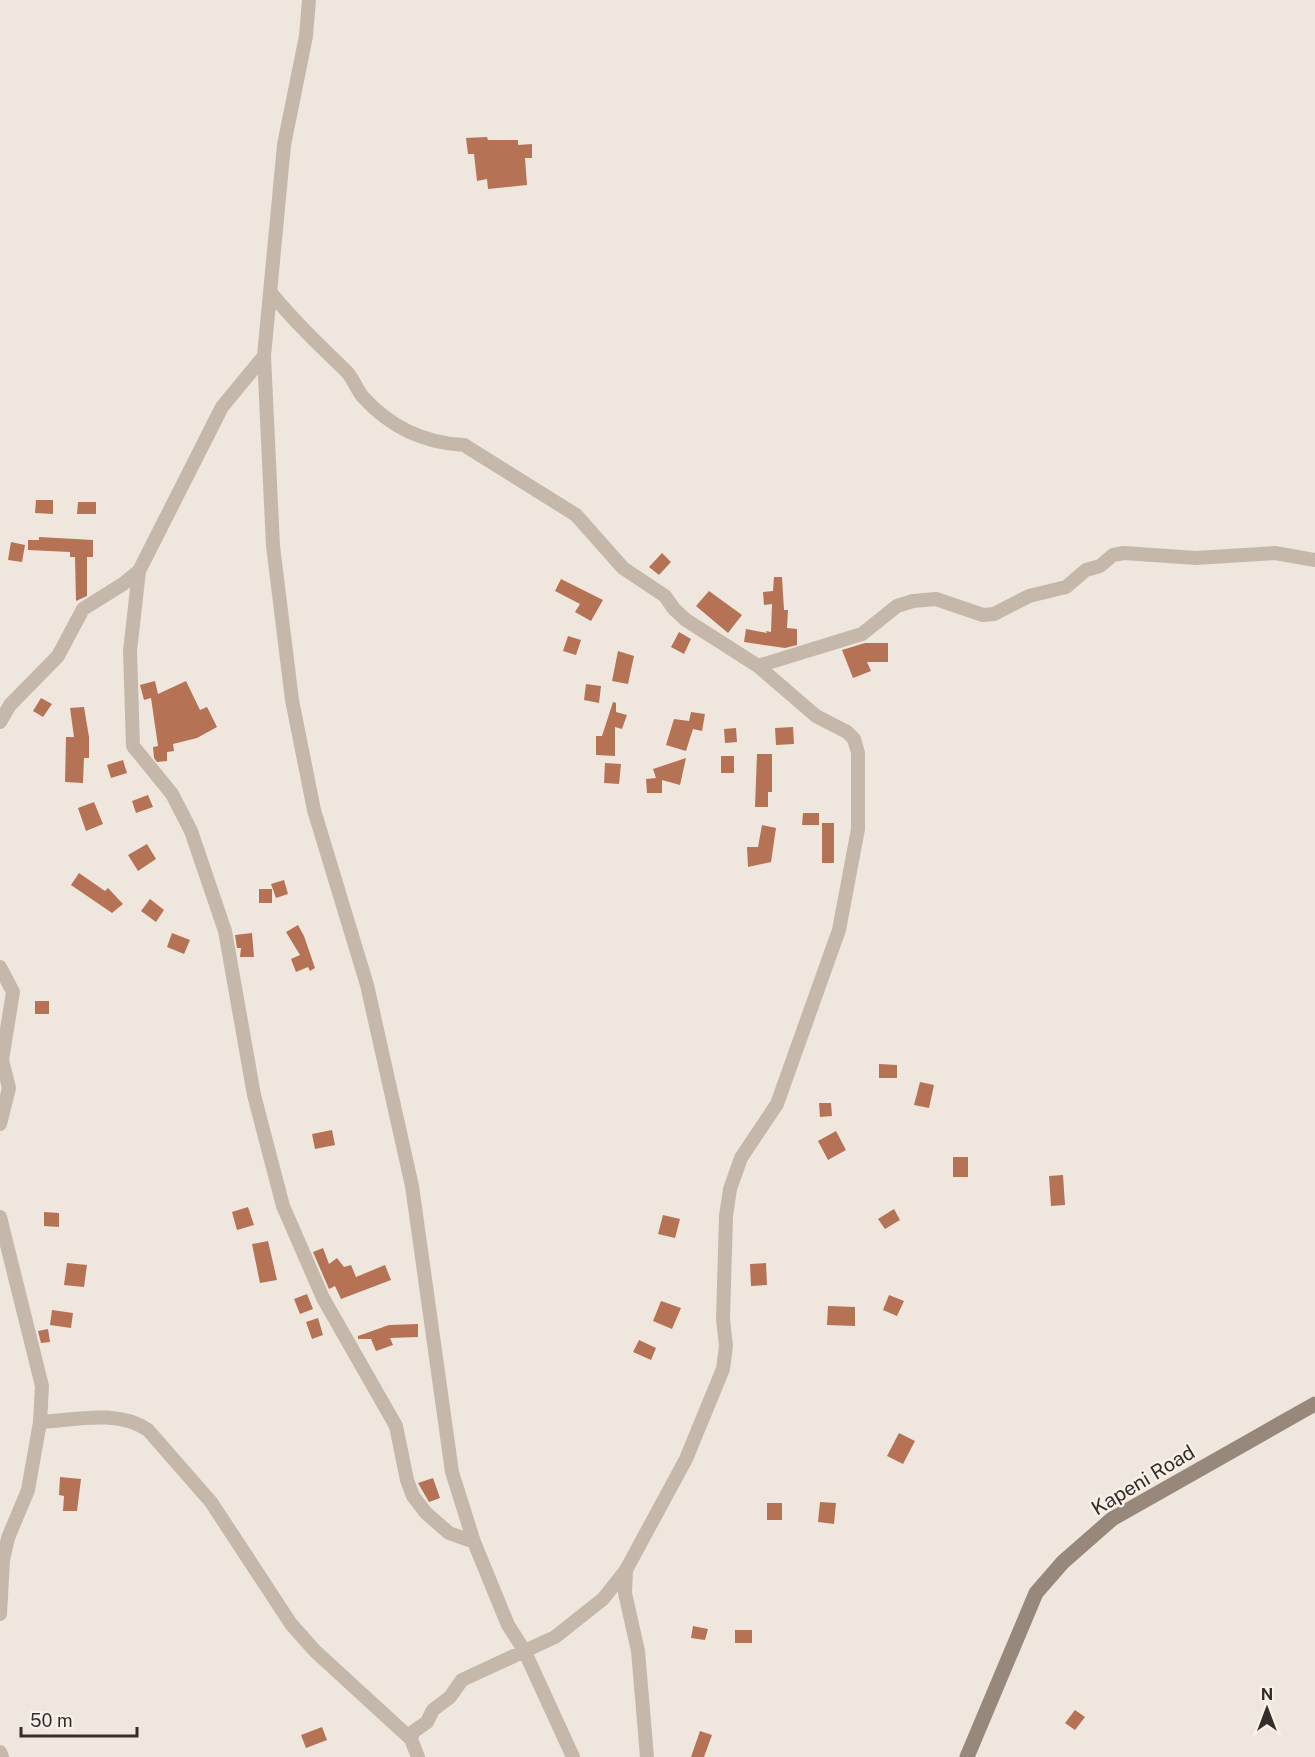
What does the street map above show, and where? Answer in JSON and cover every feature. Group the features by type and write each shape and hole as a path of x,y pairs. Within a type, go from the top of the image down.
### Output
{"main road":[{"name":"Kapeni Road","path":"967,1757 1036,1593 1063,1562 1112,1519 1315,1404"}],"street":[{"path":"309,0 306,36 284,145 264,356 273,546 292,700 314,810 367,985 412,1186 446,1443 452,1472 474,1542 508,1624 524,1650 573,1757"},
{"path":"271,293 298,326 347,372 361,394 382,417 410,433 446,444 464,445 576,515 609,555 665,596 686,620 758,666 816,716 847,732 854,739 858,753 858,829 839,930 777,1104 741,1158 730,1189 726,1216 723,1319 726,1346 723,1369 677,1478 626,1570 603,1599 555,1637 462,1680 450,1697 433,1710 427,1722 413,1732 411,1739"},
{"path":"264,356 222,407 139,571 130,651 133,746 172,794 191,831 225,931 254,1095 283,1206 323,1298 396,1426 407,1480 413,1496 426,1513 449,1533 474,1542"},
{"path":"758,666 808,648 862,634 897,606 913,601 936,599 982,615 994,615 1029,596 1066,587 1086,570 1100,566 1113,555 1124,553 1196,558 1275,553 1315,560"},
{"path":"0,722 10,705 58,656 83,609 139,571"},
{"path":"0,967 13,992 2,1060 9,1088 0,1124"},
{"path":"0,1217 40,1375 40,1422 28,1490 8,1538 3,1560 0,1614"},
{"path":"40,1422 119,1417 135,1421 148,1430 211,1502 291,1624 315,1651 411,1739 418,1757"},
{"path":"626,1570 625,1593 638,1651 647,1757"},
{"path":"0,1752 2,1757"}],"building":[{"path":"487,137 488,140 518,140 518,145 532,144 532,158 525,158 527,185 488,189 487,179 477,181 474,154 468,154 466,138"},
{"path":"36,500 53,500 53,514 35,513"},
{"path":"78,502 96,502 96,514 77,514"},
{"path":"39,537 93,540 93,557 87,557 87,596 76,601 75,557 70,557 70,552 28,550 28,540 39,540"},
{"path":"11,542 25,545 22,562 8,560"},
{"path":"662,553 671,562 659,575 649,567"},
{"path":"774,577 782,577 784,610 788,610 787,628 797,629 797,645 785,648 744,642 746,629 771,632 772,604 764,605 763,592 773,591"},
{"path":"561,579 603,600 591,621 575,612 580,604 555,591"},
{"path":"709,591 742,615 728,633 696,606"},
{"path":"679,632 691,639 684,654 671,647"},
{"path":"568,636 581,640 576,655 563,651"},
{"path":"865,643 888,643 888,662 867,662 871,671 853,678 842,650"},
{"path":"618,651 634,656 628,684 612,681"},
{"path":"155,681 158,694 186,681 200,710 207,707 217,727 197,738 173,744 174,751 167,752 167,761 157,762 154,758 153,747 158,746 151,698 144,700 140,685"},
{"path":"586,684 601,686 599,703 584,700"},
{"path":"41,698 52,704 43,717 33,711"},
{"path":"613,702 616,703 616,712 627,715 622,729 615,727 615,756 596,755 596,736 602,736"},
{"path":"84,707 89,737 89,758 84,758 83,783 65,782 66,737 74,737 70,708"},
{"path":"691,712 705,714 702,731 693,729 686,751 666,745 674,719 689,721"},
{"path":"793,727 794,744 776,745 775,728"},
{"path":"736,728 737,742 725,743 724,729"},
{"path":"757,754 772,754 772,792 768,792 768,807 755,807"},
{"path":"721,756 734,756 734,773 721,773"},
{"path":"686,758 680,785 662,780 662,793 647,793 646,779 656,778 653,769"},
{"path":"123,760 127,773 111,778 107,765"},
{"path":"605,763 621,764 619,784 604,783"},
{"path":"148,795 153,807 136,813 132,801"},
{"path":"94,802 103,824 86,831 78,808"},
{"path":"803,813 819,813 819,825 802,825"},
{"path":"822,823 834,823 834,863 822,863"},
{"path":"762,825 776,828 771,862 748,867 747,847 758,847"},
{"path":"147,844 156,859 138,871 128,855"},
{"path":"79,873 105,891 108,888 123,904 112,913 71,885"},
{"path":"284,880 288,894 276,898 271,884"},
{"path":"259,889 272,889 272,903 259,903"},
{"path":"150,899 164,910 156,922 141,911"},
{"path":"298,925 315,968 310,971 308,967 296,972 291,959 300,955 286,932"},
{"path":"172,933 190,940 184,954 167,947"},
{"path":"252,933 254,957 240,957 241,948 237,948 235,935"},
{"path":"35,1001 49,1001 49,1014 35,1014"},
{"path":"879,1064 897,1065 897,1078 879,1078"},
{"path":"920,1082 934,1085 929,1108 914,1105"},
{"path":"819,1103 831,1103 832,1116 820,1117"},
{"path":"332,1130 335,1145 315,1149 312,1134"},
{"path":"836,1131 846,1150 828,1160 818,1141"},
{"path":"953,1157 968,1157 968,1177 953,1177"},
{"path":"1063,1175 1065,1205 1051,1206 1049,1176"},
{"path":"248,1207 254,1225 237,1230 232,1212"},
{"path":"894,1209 900,1220 885,1229 878,1219"},
{"path":"44,1212 59,1213 59,1227 44,1226"},
{"path":"663,1215 680,1219 675,1238 658,1234"},
{"path":"268,1241 277,1280 260,1283 252,1244"},
{"path":"323,1248 329,1264 337,1258 344,1267 351,1265 356,1277 385,1265 391,1280 341,1299 335,1286 329,1289 313,1252"},
{"path":"67,1263 87,1265 84,1287 64,1285"},
{"path":"766,1263 767,1285 751,1286 750,1264"},
{"path":"307,1294 313,1309 300,1314 294,1299"},
{"path":"889,1295 904,1301 897,1316 883,1310"},
{"path":"661,1301 681,1308 672,1329 653,1321"},
{"path":"828,1306 855,1307 855,1326 827,1325"},
{"path":"52,1310 73,1313 71,1328 50,1325"},
{"path":"318,1318 323,1335 312,1339 306,1322"},
{"path":"418,1324 418,1337 390,1338 393,1345 376,1351 371,1339 358,1339 358,1336 389,1325"},
{"path":"48,1329 50,1342 41,1343 38,1331"},
{"path":"639,1340 656,1348 651,1360 633,1352"},
{"path":"899,1433 915,1441 903,1464 887,1456"},
{"path":"60,1477 81,1479 77,1511 63,1511 64,1496 59,1495"},
{"path":"433,1478 440,1498 429,1502 418,1483"},
{"path":"820,1502 836,1503 834,1524 818,1522"},
{"path":"767,1503 782,1503 782,1520 767,1520"},
{"path":"693,1626 708,1629 705,1640 691,1638"},
{"path":"735,1630 752,1630 752,1643 735,1643"},
{"path":"1075,1710 1085,1717 1075,1730 1065,1723"},
{"path":"322,1727 327,1740 306,1748 301,1735"},
{"path":"700,1731 712,1735 704,1757 691,1757"}]}
